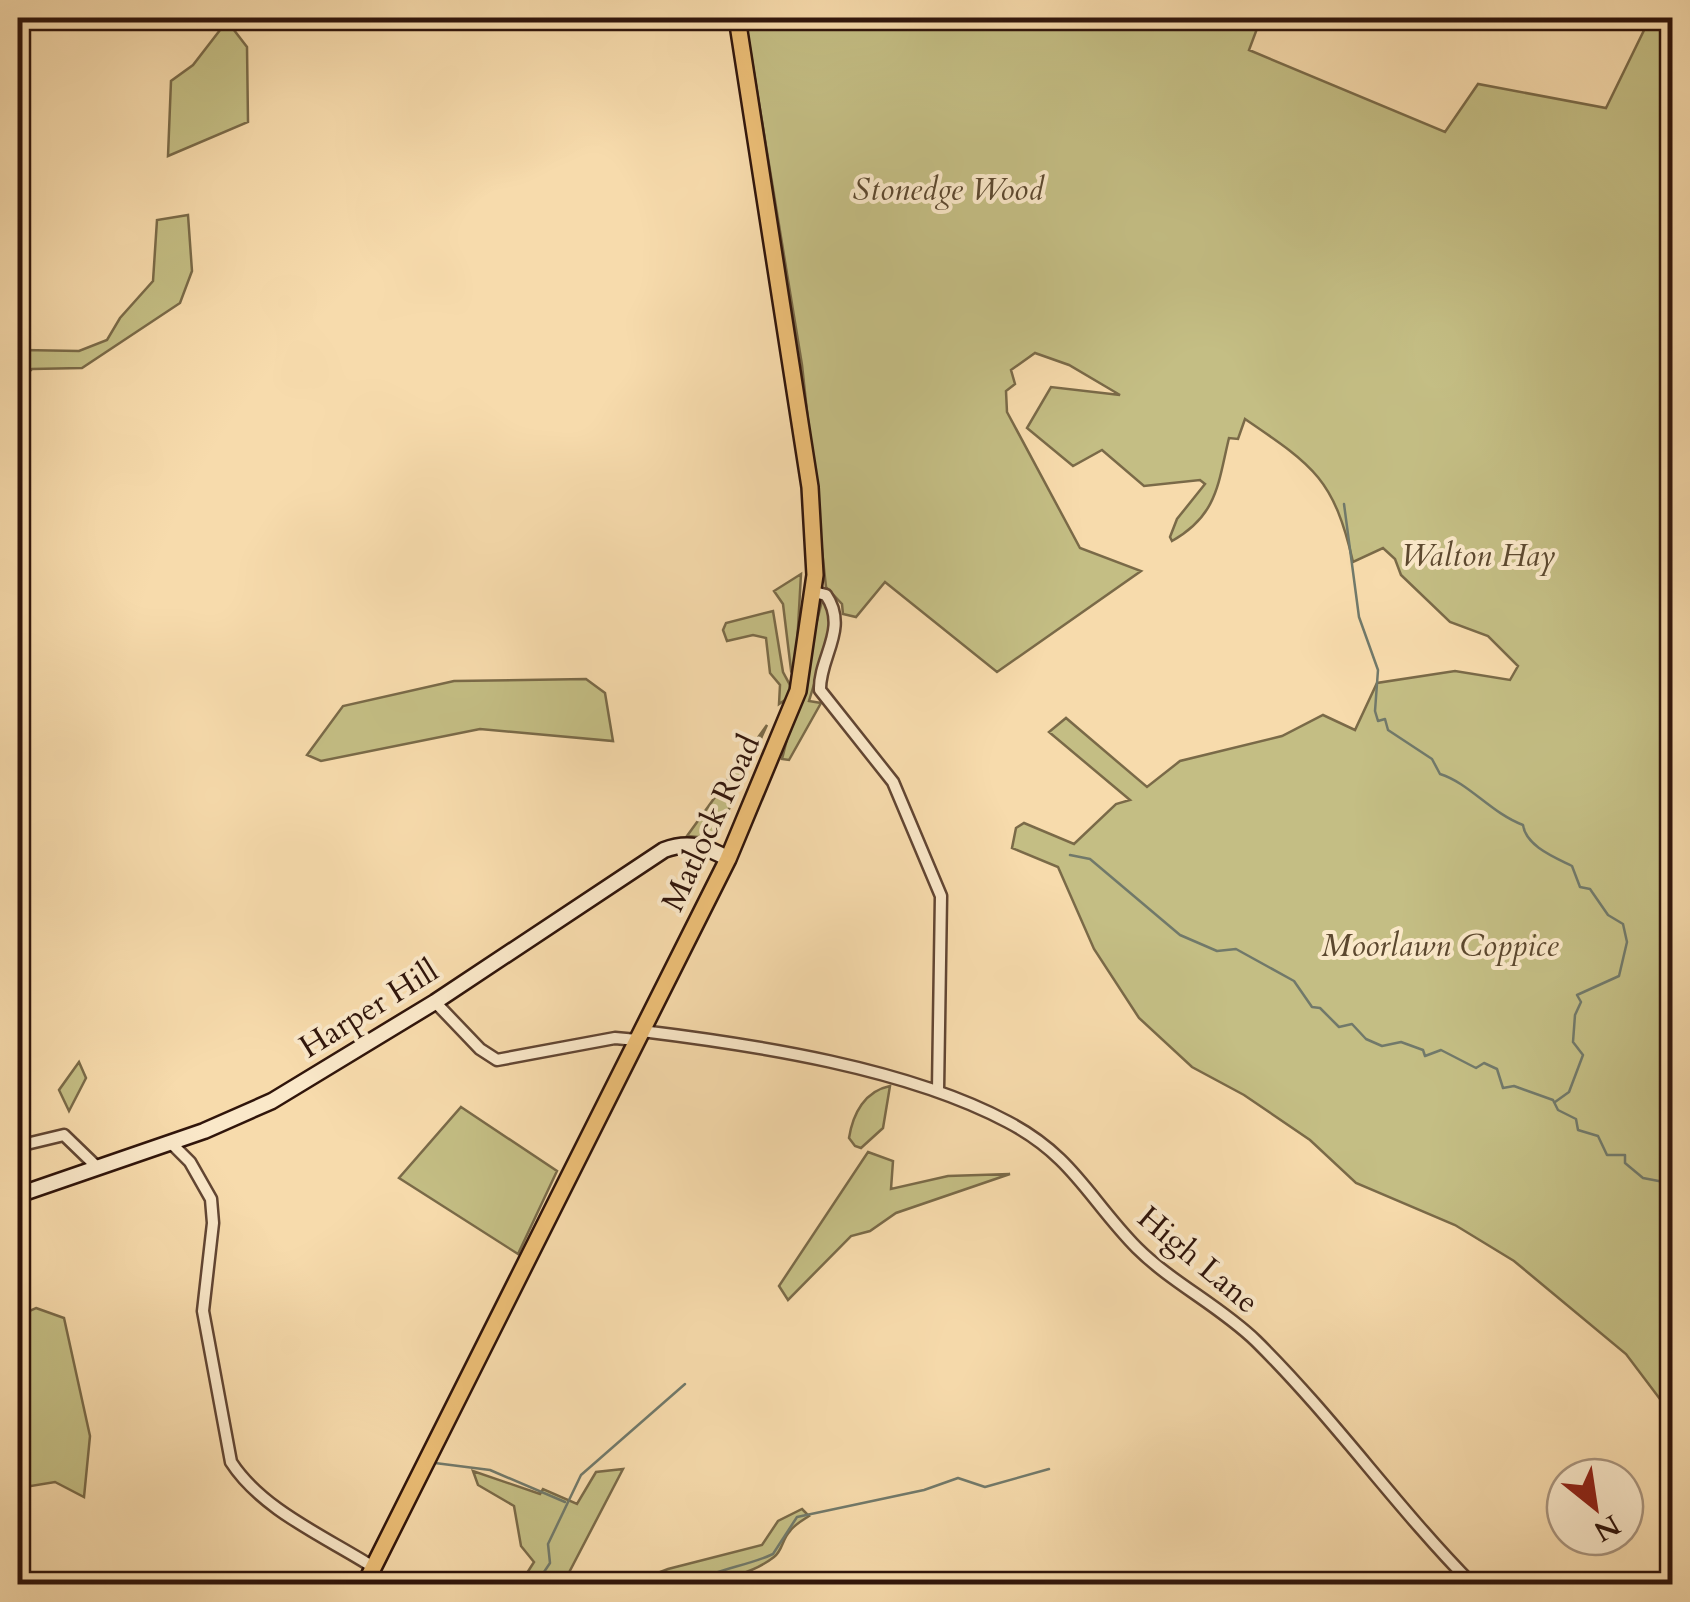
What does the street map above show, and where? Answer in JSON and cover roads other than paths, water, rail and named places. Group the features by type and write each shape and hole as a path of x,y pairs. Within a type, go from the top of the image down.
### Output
{"main road":[{"name":"Matlock Road","path":"365,1584 728,859 798,691 814,592 810,487 737,18"}],"street":[{"path":"814,592 826,595 835,607 835,631 820,690 894,782 941,896 938,1090"},
{"name":"Harper Hill","path":"18,1196 272,1101 435,1002 664,850 679,844 697,846 728,859"},
{"name":"High Lane","path":"435,1002 480,1049 497,1060 640,1036 769,1051 938,1090 1008,1121 1046,1144 1073,1167 1141,1252 1254,1339 1350,1440 1400,1507 1472,1584"},
{"path":"18,1146 64,1135 95,1165"},
{"path":"170,1142 190,1162 211,1199 213,1223 203,1311 230,1462 243,1481 265,1499 373,1567"}],"waterway":[{"path":"1344,504 1359,617 1378,670 1378,721 1385,719 1388,730 1432,759 1440,774 1523,825 1535,845 1572,866 1580,887 1590,889 1608,915 1623,924 1627,942 1619,976 1577,995 1581,1002 1575,1015 1573,1042 1583,1055 1569,1092 1555,1102"},
{"path":"1070,855 1090,859 1180,935 1217,951 1236,949 1294,981 1312,1007 1320,1008 1339,1027 1352,1024 1366,1039 1382,1046 1401,1042 1423,1050 1425,1056 1441,1050 1476,1068 1484,1063 1497,1069 1503,1088 1514,1086 1553,1100 1558,1110 1576,1119 1578,1130 1598,1136 1607,1155 1625,1155 1625,1163 1643,1178 1669,1183 1666,1194 1672,1201"},
{"path":"1662,862 1669,873 1666,884 1672,896"},
{"path":"1672,904 1672,925"},
{"path":"536,1584 550,1563 548,1544 581,1475 685,1384"},
{"path":"435,1463 490,1470 565,1502"},
{"path":"691,1584 773,1554 797,1517 924,1490 958,1478 985,1487 1049,1469"},
{"path":"89,1584 90,1580"}],"park label":[{"name":"Stonedge Wood","path":"948,190"},
{"name":"Walton Hay","path":"1478,556"},
{"name":"Moorlawn Coppice","path":"1440,946"}]}
